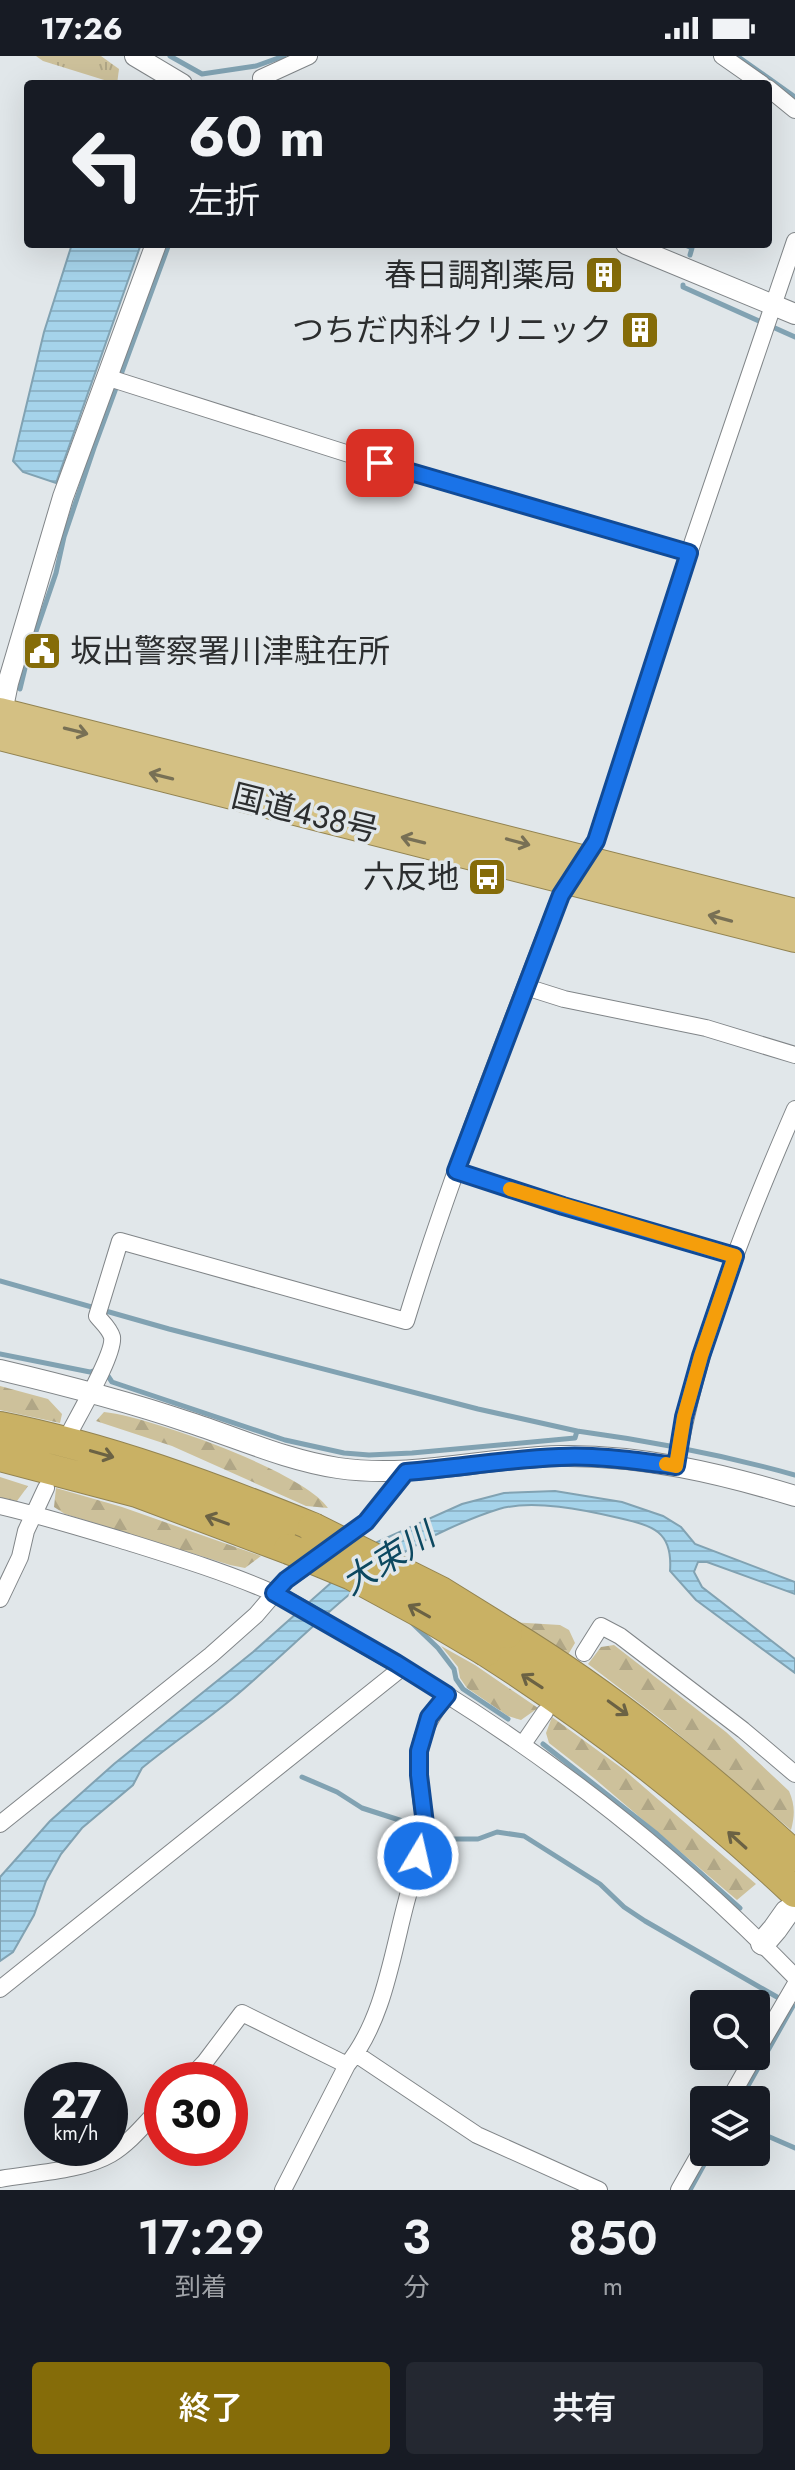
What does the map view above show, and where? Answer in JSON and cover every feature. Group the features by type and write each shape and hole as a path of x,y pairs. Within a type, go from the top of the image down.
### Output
{"highway":[{"name":"国道438号","path":"0,720 578,870 795,938"},
{"name":"国道438号","path":"578,870 795,913"},
{"path":"0,1427 32,1433 149,1467 232,1496 313,1528 441,1592 538,1684 630,1750 725,1829 791,1902"},
{"path":"0,1456 137,1492 352,1575 422,1613 555,1662 692,1764 795,1856"}],"main road":[{"path":"763,1943 791,1902"}],"street":[{"path":"135,56 175,80"},
{"path":"264,71 309,56"},
{"path":"722,56 756,80"},
{"path":"772,91 795,110"},
{"path":"70,1432 110,1352 111,1332 97,1316 120,1241 406,1321 431,1238 561,895 596,841 795,241"},
{"path":"0,720 63,497 114,379 155,248"},
{"path":"634,248 769,318 795,314"},
{"path":"114,379 366,459 689,553"},
{"path":"526,987 564,999 706,1028 795,1055"},
{"path":"678,1452 684,1417 710,1326 752,1209 795,1109"},
{"path":"456,1171 735,1256"},
{"path":"0,1370 92,1391 292,1459 340,1468 406,1472 562,1456 627,1459 678,1452 743,1480 795,1496"},
{"path":"0,1824 211,1655 278,1596 286,1580 366,1522 406,1472"},
{"path":"0,1599 46,1488"},
{"path":"0,1506 158,1552 278,1596 399,1665 523,1744 609,1809 763,1943 795,1977"},
{"path":"584,1653 601,1626 620,1636 795,1774"},
{"path":"0,1989 399,1665"},
{"path":"283,2190 379,2007 424,1833 419,1751 429,1717 447,1695"},
{"path":"523,1744 545,1712"},
{"path":"770,2028 795,1985"},
{"path":"205,2062 242,2013 352,2060 477,2135 599,2190"},
{"path":"0,2179 99,2160 131,2139 144,2125"},
{"path":"679,2190 693,2166"}],"green space":[{"path":"36,56 101,56 119,69 118,80 104,80"},
{"path":"0,1386 48,1399 62,1414 60,1423 0,1410"},
{"path":"104,1412 154,1424 224,1448 289,1478 314,1494 328,1508 306,1506 172,1446 96,1421"},
{"path":"0,1477 28,1486 17,1501 0,1499"},
{"path":"56,1488 122,1507 261,1556 245,1568 230,1565 65,1514 54,1507"},
{"path":"510,1622 560,1625 569,1630 575,1643 566,1658"},
{"path":"614,1645 726,1732 789,1791 794,1810 791,1830 664,1722 588,1664 601,1647"},
{"path":"441,1646 538,1708 521,1720 508,1716 467,1688 460,1678 458,1667"},
{"path":"552,1717 623,1769 756,1884 737,1900 549,1743 546,1733"}],"water":[{"path":"71,248 140,248 56,483 23,472 13,461 44,332"},
{"name":"大束川","path":"555,1491 622,1502 663,1516 681,1527 695,1544 795,1582 795,1594 707,1562 698,1562 694,1572 702,1587 795,1659 795,1673 696,1600 670,1571 668,1547 658,1532 651,1528 605,1515 559,1507 513,1506 487,1513 422,1542 378,1571 233,1698 142,1768 133,1785 82,1828 61,1854 46,1881 34,1915 13,1952 0,1961 0,1877 50,1821 114,1764 253,1652 377,1542 462,1504 504,1493"}],"waterway":[{"path":"170,56 202,74 256,66 284,56"},
{"path":"737,56 771,80"},
{"path":"772,81 795,97"},
{"path":"20,689 64,537 168,248"},
{"path":"690,255 692,248"},
{"path":"683,285 795,337"},
{"path":"0,1281 169,1329 478,1409 577,1431"},
{"path":"0,1354 90,1372 96,1370"},
{"path":"106,1373 112,1382 285,1440 344,1453 412,1453 575,1438 577,1431 687,1449 795,1475"},
{"path":"412,1623 438,1648 454,1669 463,1689 508,1719"},
{"path":"543,1744 657,1834 740,1908"},
{"path":"302,1777 337,1792 362,1808 418,1826"},
{"path":"431,1839 478,1839 497,1832 524,1836 600,1884 624,1907 645,1921 777,1997"},
{"path":"748,2086 791,2005"},
{"path":"770,2137 795,2148"},
{"path":"690,2190 703,2166"}],"slow traffic":[{"path":"510,1189 735,1256 701,1356 684,1417 676,1466 666,1464"}],"place":[{"name":"春日調剤薬局","path":"604,275"},
{"name":"つちだ内科クリニック","path":"640,330"},
{"name":"坂出警察署川津駐在所","path":"42,651"},
{"name":"六反地","path":"487,877"}],"route":[{"path":"380,463 689,553 596,841 561,895 456,1171 735,1256 701,1356 684,1417 676,1466 627,1459 562,1456 406,1472 366,1522 286,1580 274,1593 447,1695 429,1717 419,1751 425,1824 418,1856"}]}
